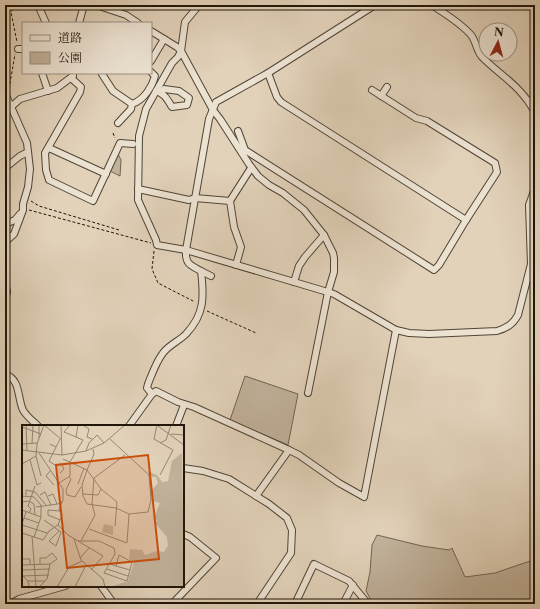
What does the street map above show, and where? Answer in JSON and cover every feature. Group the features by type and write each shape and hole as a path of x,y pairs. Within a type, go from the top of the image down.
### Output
{"street":[{"path":"38,5 46,22"},
{"path":"79,22 84,5"},
{"path":"99,5 102,8 126,15 136,22"},
{"path":"199,5 185,22 181,51 172,63 158,92 146,109 139,136 138,200 156,240 154,244 186,250 328,292 396,330 409,333 428,334 497,331 505,329 514,322 518,315 531,264 529,205 535,188"},
{"path":"212,276 189,264 186,258 186,250 209,119 216,102 268,73 376,5"},
{"path":"432,5 467,31 477,46 480,56 513,83 528,99 535,112"},
{"path":"152,32 181,51 213,110 251,168 264,182 283,193 308,215 324,236 334,258 334,272 328,292 308,393"},
{"path":"152,59 164,39"},
{"path":"118,123 131,109 132,104 149,90 155,76 152,73"},
{"path":"268,73 277,97 282,102 466,220"},
{"path":"42,74 48,91"},
{"path":"102,74 113,91 132,104"},
{"path":"11,107 20,99 57,88 72,75 81,87 80,92 45,153 46,170 49,180 93,201 120,143 133,144"},
{"path":"381,96 387,87"},
{"path":"238,131 245,150 434,270 497,172 495,164 427,121 416,118 372,90"},
{"path":"5,93 27,143 30,169 28,188 23,204 23,210 14,234 5,242"},
{"path":"48,148 106,174"},
{"path":"5,168 20,156 28,152"},
{"path":"236,265 241,247 234,226 230,201 251,168"},
{"path":"138,189 189,200 195,198 230,201"},
{"path":"5,224 15,220 23,210"},
{"path":"294,282 299,266 324,236"},
{"path":"152,394 147,388 148,384 162,354 186,334 199,317 204,295 201,271"},
{"path":"5,280 7,292 5,298"},
{"path":"130,424 152,394 156,391 184,405 194,407 299,455 339,483 364,497 396,330"},
{"path":"5,374 15,381 18,388 22,409 28,418 37,425"},
{"path":"176,425 184,405"},
{"path":"256,496 289,450"},
{"path":"184,468 203,471 236,483 269,504 286,518 292,530 291,553 257,604"},
{"path":"172,604 216,558 190,537 184,534"},
{"path":"296,604 314,564 349,580 368,604"},
{"path":"343,604 353,585"},
{"path":"10,604 19,599 61,587"},
{"path":"102,587 113,604"}],"path":[{"path":"25,198 39,206 119,230"},
{"path":"23,210 28,209 154,244 155,249 152,269 158,282 202,306 209,313 256,333"}],"green space":[{"path":"118,154 121,160 120,176 110,171"},
{"path":"245,376 298,394 288,445 230,420"},
{"path":"377,535 422,546 449,550 452,548 465,577 495,573 535,560 535,604 377,604 371,600 366,591 370,572 372,545"}]}
